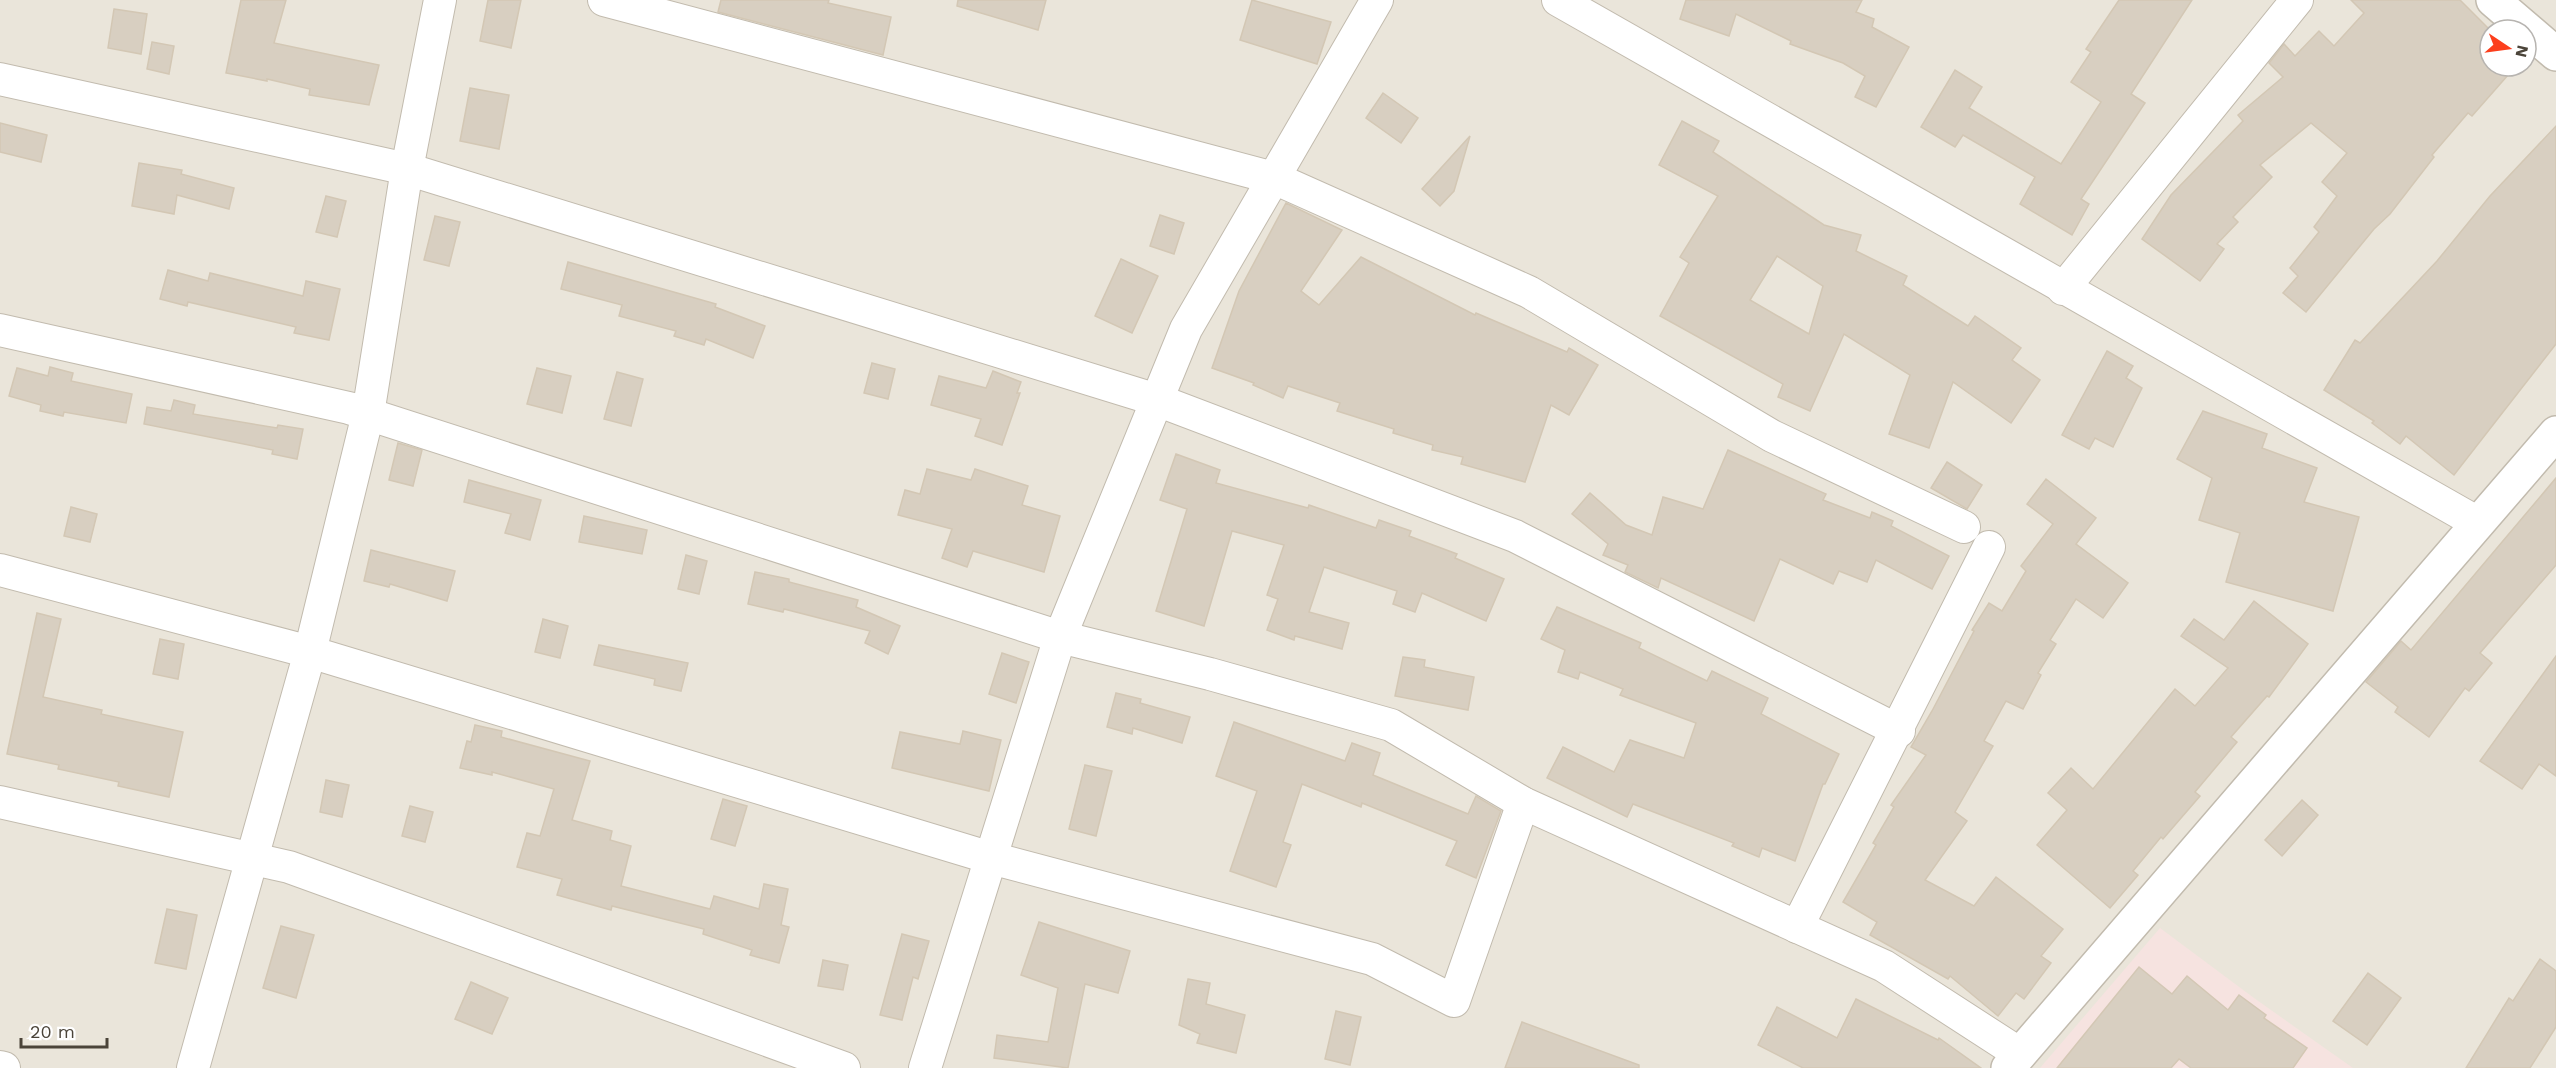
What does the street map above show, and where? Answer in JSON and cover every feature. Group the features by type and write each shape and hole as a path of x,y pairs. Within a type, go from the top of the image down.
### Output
{"street":[{"path":"193,1068 254,859 310,652 368,414 407,169 440,0"},
{"path":"604,0 1274,178 1529,292 1772,436 1964,527"},
{"path":"925,1068 1060,637 1186,328 1377,0"},
{"path":"1558,0 2478,523"},
{"path":"2063,289 2297,0"},
{"path":"2493,0 2556,54"},
{"path":"0,79 407,169 1157,400 1515,536 1899,731"},
{"path":"0,330 368,414 1060,637 1210,674 1391,725 1523,803 1884,966 2014,1061 2556,433"},
{"path":"1797,927 1899,731 1989,547"},
{"path":"0,570 310,652 991,858 1372,959 1454,1001 1523,803"},
{"path":"0,802 289,867 844,1068"}],"shaded area":[{"path":"0,0 2556,0 2556,1068 0,1068"},
{"path":"2160,928 2254,998 2353,1068 2040,1068"}],"building":[{"path":"241,0 286,0 274,43 379,65 369,105 309,95 310,89 226,73"},
{"path":"488,0 521,0 511,48 480,41"},
{"path":"721,0 829,0 828,3 891,17 883,55 718,12"},
{"path":"958,0 1046,0 1038,30 957,6"},
{"path":"1252,0 1331,22 1317,64 1240,40"},
{"path":"1686,0 1862,0 1856,12 1874,19 1872,27 1909,47 1876,107 1855,97 1865,76 1843,63 1790,44 1791,41 1736,14 1729,36 1680,19"},
{"path":"2119,0 2192,0 2131,94 2145,103 2081,199 2089,204 2072,235 2020,204 2035,177 1963,135 1955,147 1921,127 1955,70 1982,87 1969,108 2061,164 2101,102 2071,82 2091,52 2086,49"},
{"path":"2351,0 2460,0 2478,18 2478,78 2505,78 2472,116 2468,113 2432,155 2434,157 2390,214 2374,229 2306,312 2283,293 2298,276 2290,268 2319,232 2314,227 2337,196 2322,182 2347,153 2311,123 2260,165 2272,177 2233,217 2238,222 2217,244 2224,249 2200,281 2142,239 2171,195 2243,121 2238,115 2283,77 2269,63 2284,44 2295,56 2319,31 2334,46 2364,13"},
{"path":"114,9 147,14 141,54 108,48"},
{"path":"152,42 174,46 169,74 147,69"},
{"path":"470,88 509,95 499,149 460,141"},
{"path":"1383,93 1418,118 1401,143 1366,118"},
{"path":"1682,121 1719,141 1713,152 1824,225 1861,235 1856,251 1907,276 1903,285 1968,326 1975,316 2021,348 2012,360 2040,380 2011,423 1953,382 1929,448 1889,434 1910,375 1844,334 1810,411 1778,397 1783,384 1660,316 1689,263 1680,257 1718,196 1659,165","holes":["1777,256 1823,286 1809,334 1750,300"]},
{"path":"0,123 47,135 41,162 0,152"},
{"path":"2556,126 2556,344 2454,475 2406,436 2400,444 2372,423 2374,421 2324,390 2355,340 2360,343 2437,261 2490,196"},
{"path":"1470,136 1454,191 1440,206 1422,189"},
{"path":"139,163 182,170 181,174 234,188 229,209 177,195 174,214 132,206"},
{"path":"326,196 346,201 337,237 316,232"},
{"path":"1286,203 1342,230 1301,291 1319,305 1361,257 1475,315 1476,313 1567,352 1569,348 1598,365 1569,415 1551,405 1525,482 1461,464 1463,457 1432,450 1433,445 1393,433 1394,429 1337,411 1340,403 1288,386 1283,398 1253,385 1254,383 1212,368 1239,291"},
{"path":"1160,215 1184,223 1174,254 1150,246"},
{"path":"435,216 460,222 449,266 424,260"},
{"path":"1121,259 1158,276 1132,333 1095,316"},
{"path":"568,262 716,304 715,307 765,326 753,358 706,339 704,345 674,336 676,331 619,316 622,305 561,289"},
{"path":"168,270 208,281 210,273 303,296 306,281 340,289 329,340 294,333 296,327 188,302 187,306 160,299"},
{"path":"2107,351 2133,366 2126,378 2142,388 2113,447 2095,438 2089,449 2062,435"},
{"path":"872,363 895,369 888,399 864,393"},
{"path":"50,367 73,373 71,381 132,394 126,423 64,412 63,416 40,411 41,405 9,396 17,368 48,376"},
{"path":"537,368 571,376 562,413 527,404"},
{"path":"993,371 1021,382 1017,393 1020,393 1002,445 975,436 981,419 931,405 939,376 986,388"},
{"path":"617,372 643,379 631,426 604,419"},
{"path":"174,400 195,405 193,414 277,428 278,425 303,429 297,459 272,454 273,450 144,424 147,407 171,411"},
{"path":"2203,411 2267,434 2262,448 2317,468 2304,502 2359,517 2333,611 2226,582 2240,533 2199,520 2212,478 2177,459"},
{"path":"398,443 422,450 413,486 389,480"},
{"path":"1728,450 1826,494 1823,500 1870,518 1872,512 1893,521 1891,526 1949,556 1932,589 1876,560 1867,582 1839,571 1833,584 1780,559 1754,621 1661,578 1658,588 1625,572 1628,565 1603,555 1608,544 1572,514 1590,493 1626,525 1652,535 1663,497 1703,509"},
{"path":"1176,454 1220,470 1216,483 1308,508 1309,505 1376,528 1379,520 1411,531 1409,536 1457,554 1455,558 1504,579 1486,621 1422,593 1415,612 1393,604 1397,591 1324,567 1309,612 1349,623 1342,649 1295,636 1294,640 1267,630 1278,599 1267,595 1284,545 1232,531 1204,626 1156,611 1187,509 1160,500"},
{"path":"1947,462 1982,485 1967,509 1931,488"},
{"path":"927,469 971,480 975,469 1028,486 1022,505 1060,516 1044,572 973,551 967,567 942,558 952,529 898,515 905,490 920,494"},
{"path":"2556,478 2556,565 2480,653 2492,663 2469,691 2465,688 2429,737 2395,712 2398,707 2366,682 2401,641 2411,650"},
{"path":"2046,479 2096,518 2076,544 2128,583 2103,618 2076,599 2050,640 2056,644 2038,673 2041,675 2023,709 2006,701 1984,741 1993,746 1955,812 1967,821 1925,880 1974,906 1996,877 2063,929 2041,956 2051,963 2024,999 2016,993 1998,1016 1950,976 1948,979 1870,935 1877,922 1843,902 1876,845 1873,843 1894,807 1891,805 1926,755 1911,747 1974,631 1972,630 1989,603 2002,611 2026,571 2021,566 2053,524 2027,504"},
{"path":"469,480 541,500 530,540 505,533 511,514 464,502"},
{"path":"71,507 97,514 90,542 64,536"},
{"path":"584,516 647,530 642,554 579,542"},
{"path":"371,550 455,571 447,601 390,584 389,587 364,581"},
{"path":"686,555 707,561 699,594 678,589"},
{"path":"755,572 789,579 789,582 858,600 856,607 900,626 888,654 865,643 870,631 784,609 783,612 748,604"},
{"path":"2254,601 2308,644 2269,697 2267,696 2231,737 2237,742 2195,792 2200,796 2133,871 2138,875 2110,908 2037,845 2067,810 2048,793 2071,768 2093,789 2175,689 2195,706 2228,668 2181,636 2194,619 2224,640"},
{"path":"1557,607 1641,643 1639,648 1707,681 1712,671 1768,698 1761,714 1839,754 1823,784 1795,861 1762,848 1759,857 1732,846 1734,843 1633,804 1627,817 1547,778 1563,747 1614,772 1630,740 1684,758 1696,723 1620,695 1623,689 1580,672 1578,679 1558,672 1565,650 1541,639"},
{"path":"37,613 61,619 43,697 102,710 101,714 183,732 169,797 118,786 119,782 58,769 59,765 7,754"},
{"path":"543,619 568,626 560,658 535,652"},
{"path":"160,639 184,644 178,679 153,674"},
{"path":"599,645 688,663 681,691 654,685 655,679 594,665"},
{"path":"1002,653 1029,662 1016,703 989,694"},
{"path":"2556,656 2556,776 2539,764 2522,789 2480,761"},
{"path":"1403,657 1425,660 1424,667 1474,677 1468,710 1395,696"},
{"path":"1116,693 1141,699 1140,703 1190,717 1182,743 1133,728 1132,734 1107,727"},
{"path":"1234,722 1345,761 1352,743 1380,753 1373,775 1468,814 1476,796 1501,811 1476,878 1446,865 1457,841 1362,803 1361,807 1302,784 1283,842 1291,845 1276,887 1230,871 1257,791 1216,776"},
{"path":"475,725 502,731 501,737 590,761 572,820 612,831 610,840 631,846 621,886 710,909 714,896 759,909 764,884 788,889 781,925 789,927 779,963 750,955 752,950 703,934 704,929 612,906 611,910 557,895 562,879 517,867 527,833 540,836 554,789 492,772 492,775 460,768 467,741 471,742"},
{"path":"963,731 1001,740 989,791 892,768 900,732 960,744"},
{"path":"1085,765 1112,771 1096,836 1069,829"},
{"path":"326,780 349,785 342,817 320,812"},
{"path":"723,799 747,806 735,846 711,839"},
{"path":"2302,800 2318,815 2282,856 2265,840"},
{"path":"410,806 433,812 425,842 402,836"},
{"path":"167,909 197,915 186,969 155,963"},
{"path":"1039,922 1130,951 1118,993 1085,984 1068,1068 994,1058 997,1035 1048,1042 1058,988 1021,975"},
{"path":"281,926 314,935 296,998 263,988"},
{"path":"902,934 929,941 918,979 913,977 902,1020 880,1015"},
{"path":"2540,959 2556,971 2556,1027 2530,1068 2466,1068 2509,998 2513,1001"},
{"path":"823,960 848,965 843,990 818,986"},
{"path":"2139,967 2172,994 2187,976 2228,1010 2239,995 2266,1015 2264,1018 2307,1048 2293,1068 2191,1068 2179,1059 2171,1068 2057,1068"},
{"path":"2368,973 2401,998 2367,1045 2333,1021"},
{"path":"1188,979 1210,983 1206,1004 1245,1015 1236,1053 1197,1043 1200,1034 1179,1025"},
{"path":"471,982 508,998 492,1034 455,1019"},
{"path":"1856,999 1938,1040 1939,1038 1981,1068 1803,1068 1758,1045 1777,1007 1837,1038"},
{"path":"1336,1011 1361,1017 1350,1065 1325,1059"},
{"path":"1522,1022 1639,1065 1639,1068 1505,1068"}]}
